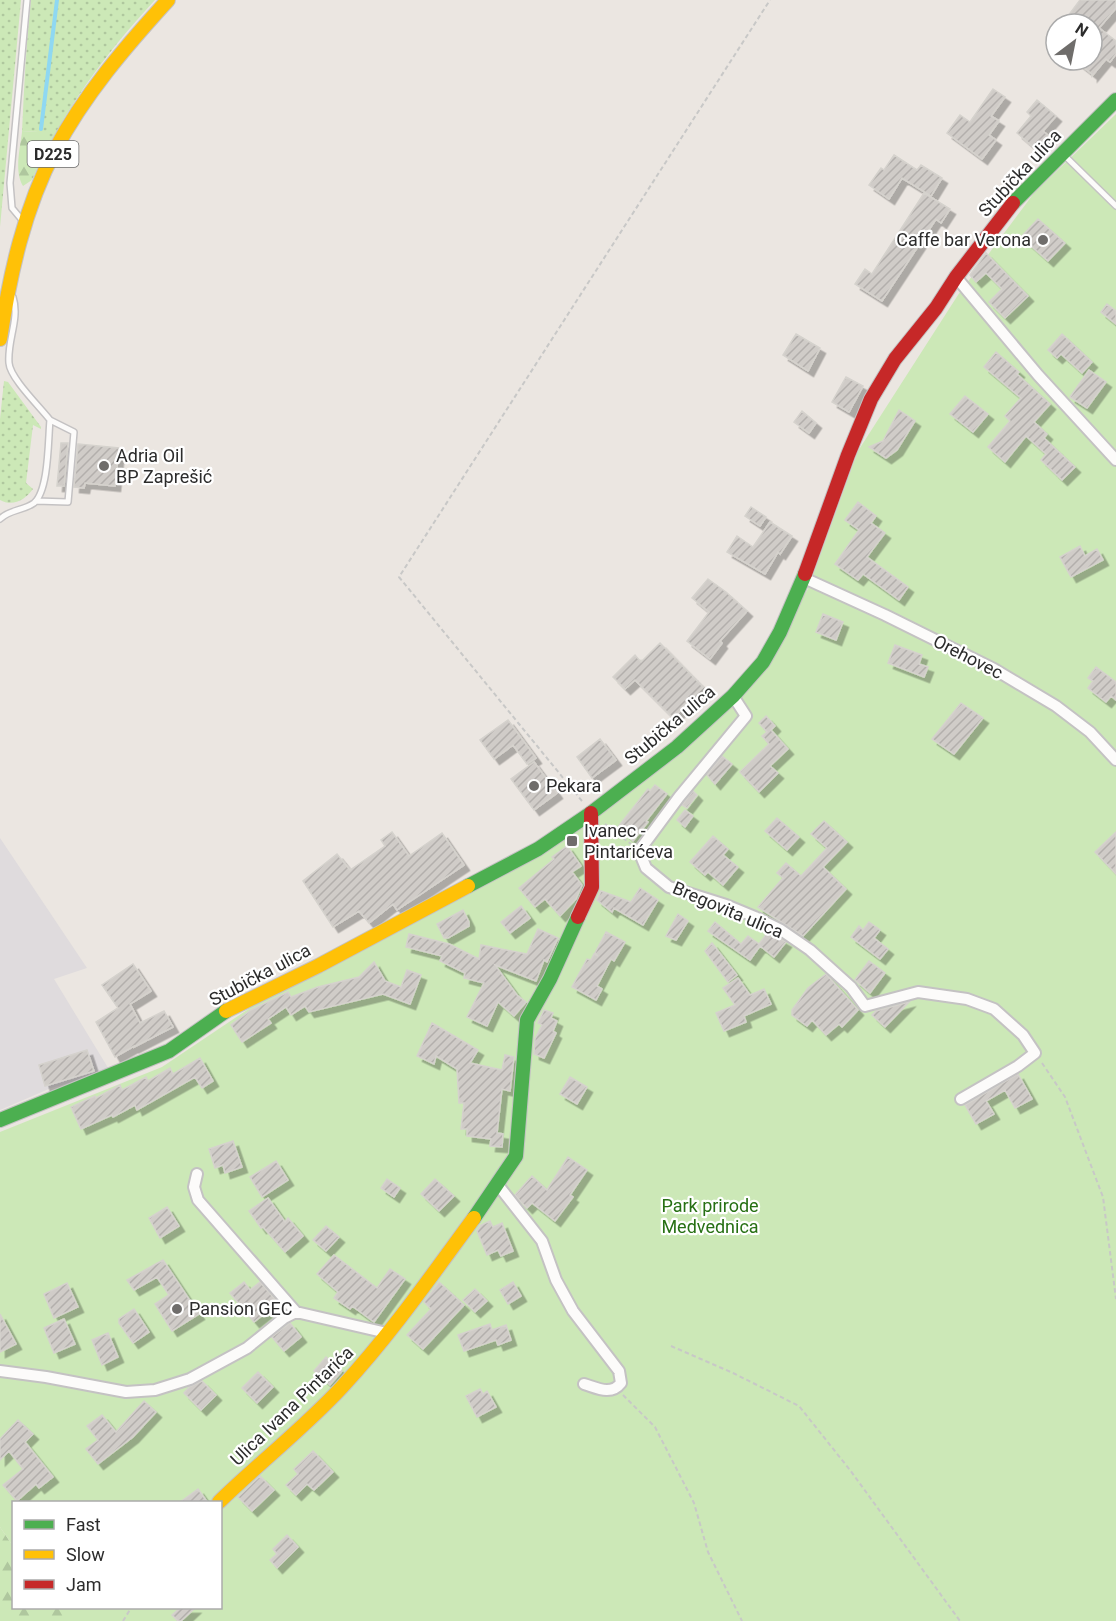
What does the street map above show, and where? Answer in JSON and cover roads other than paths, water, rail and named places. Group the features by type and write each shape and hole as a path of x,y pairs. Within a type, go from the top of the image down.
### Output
{"main road":[{"name":"D225","path":"0,339 9,287 25,223 55,151 86,100 131,41 168,0"},
{"name":"Stubička ulica","path":"0,1119 38,1106 169,1051 226,1011 318,966 538,849 591,813 677,747 733,696 763,662 780,632 804,578 848,455 871,399 895,359 936,308 1004,213 1116,100"},
{"name":"Ulica Ivana Pintarića","path":"221,1501 356,1372 498,1185 516,1156 527,1020 550,979 592,887 591,813"}],"street":[{"path":"956,277 1038,375 1116,460"},
{"name":"Orehovec","path":"804,578 994,669 1056,706 1090,732 1116,760"},
{"name":"Bregovita ulica","path":"733,696 746,716 679,797 639,850 646,868 669,887 726,905 781,930 801,943 851,987 865,1006 918,992 967,999 994,1009 1023,1035 1035,1053 961,1099"},
{"path":"0,1371 126,1392 155,1390 190,1379 247,1348 284,1318 296,1312 198,1200 194,1187 198,1174"},
{"path":"498,1185 542,1240 556,1280 573,1311 619,1371 621,1383 616,1389 609,1391 585,1384"},
{"name":"Ulica Ivana Pintarića","path":"296,1312 387,1333"}],"lane":[{"path":"25,223 12,208 10,183 27,0"},
{"path":"1062,153 1116,206"},
{"path":"9,287 16,308 9,364 13,375 50,420 74,432 68,502 36,501"},
{"path":"0,519 6,513 23,509 36,501 44,485 50,420"}],"waterway":[{"path":"41,129 57,0"}],"place":[{"name":"Caffe bar Verona","path":"1043,240"},
{"name":"Adria Oil BP Zaprešić","path":"104,466"},
{"name":"Pekara","path":"534,786"},
{"name":"Ivanec - Pintarićeva","path":"572,841"},
{"name":"Pansion GEC","path":"177,1309"}],"park label":[{"name":"Park prirode Medvednica","path":"710,1216"}]}
